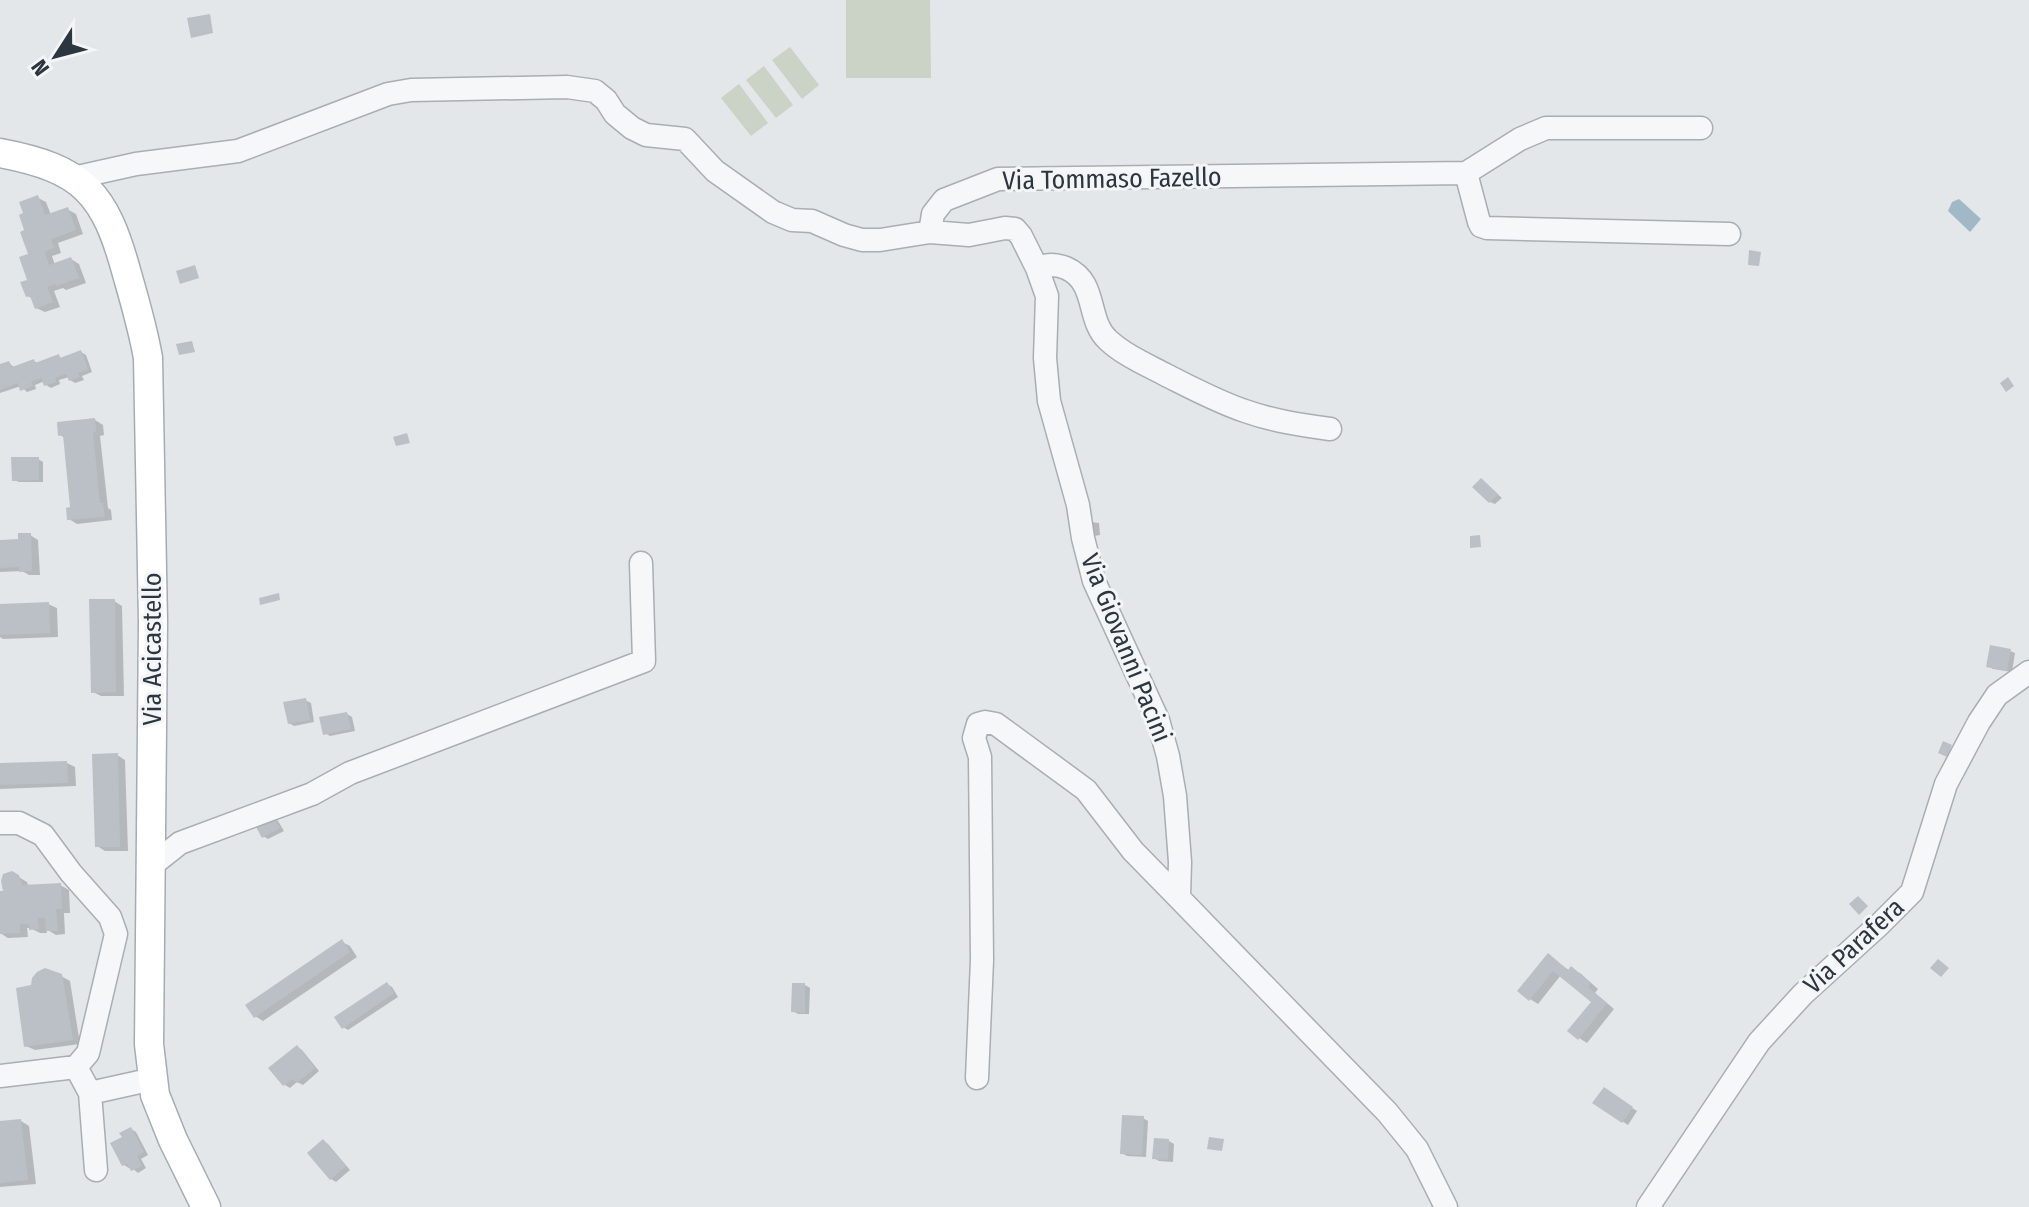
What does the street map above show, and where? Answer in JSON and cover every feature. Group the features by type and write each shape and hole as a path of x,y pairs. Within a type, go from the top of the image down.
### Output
{"main road":[{"name":"Via Acicastello","path":"0,153 52,166 88,190 101,206 114,231 144,335 148,358 153,622 149,1044 155,1095 206,1207"}],"street":[{"path":"73,178 136,164 238,151 388,94 411,90 567,87 595,91 615,114 646,135 685,139 715,171 773,212 792,220 812,221 862,240 930,232"},
{"path":"1701,128 1546,128 1520,139 1466,173 1479,222 1487,228 1729,234"},
{"name":"Via Tommaso Fazello","path":"930,232 933,214 944,200 998,179 1466,173"},
{"name":"Via Giovanni Pacini","path":"930,232 969,235 1015,229 1037,268 1047,296 1045,358 1049,401 1078,505 1094,581 1158,720 1168,756 1175,796 1180,862 1179,898"},
{"path":"1037,268 1057,264 1076,272 1086,286 1098,329 1107,340 1148,366 1245,411 1285,423 1330,429"},
{"path":"151,866 180,843 312,794 350,773 644,661 641,563"},
{"name":"Via Parafera","path":"1648,1207 1759,1042 1803,994 1912,892 1946,784 1997,695 2029,672"},
{"path":"977,1078 982,960 980,757 974,738 978,724 985,722 996,724 1086,790 1133,851 1387,1112 1417,1149 1446,1207"},
{"path":"0,823 19,823 43,835 110,917 116,934 88,1053 76,1067 0,1076"},
{"path":"76,1067 90,1093 96,1170"},
{"path":"90,1093 153,1079"}],"green space":[{"path":"846,0 930,0 931,78 846,78"},
{"path":"790,47 819,85 802,99 772,60"},
{"path":"764,66 793,105 776,118 746,80"},
{"path":"739,84 768,123 751,136 721,98"}],"water":[{"path":"1959,199 1981,219 1970,232 1948,211 1952,202"}],"building":[{"path":"210,14 213,33 191,38 187,18"},
{"path":"38,195 45,215 68,207 76,230 51,239 54,248 45,252 49,265 71,257 79,278 47,287 53,302 35,309 20,282 27,280 19,257 28,254 20,232 24,230 19,202"},
{"path":"1749,250 1761,252 1759,266 1748,265"},
{"path":"195,265 199,278 180,284 176,271"},
{"path":"192,341 195,352 179,355 176,344"},
{"path":"81,350 88,369 78,373 80,377 69,381 66,374 44,386 41,378 31,382 33,386 20,391 18,383 0,390 0,364 9,361 12,367 59,354 60,358"},
{"path":"2008,377 2014,386 2006,392 2000,383"},
{"path":"95,418 96,432 93,432 100,503 103,503 105,517 67,520 66,508 70,507 63,435 58,436 57,422"},
{"path":"407,433 410,443 396,446 393,437"},
{"path":"11,457 39,457 39,480 12,481"},
{"path":"1481,478 1498,494 1489,503 1472,487"},
{"path":"18,533 31,533 32,571 19,572 19,567 0,568 0,540 18,539"},
{"path":"1480,535 1481,547 1470,548 1470,536"},
{"path":"279,593 280,600 260,605 259,598"},
{"path":"89,599 115,599 116,692 91,693"},
{"path":"49,602 50,633 0,635 0,604"},
{"path":"1990,645 2011,649 2007,671 1986,667"},
{"path":"306,698 310,720 288,724 283,702"},
{"path":"347,712 351,729 323,735 319,717"},
{"path":"1943,741 1952,745 1947,757 1938,753"},
{"path":"118,753 120,847 95,847 92,754"},
{"path":"67,761 68,783 0,785 0,763"},
{"path":"273,815 280,828 262,838 255,825"},
{"path":"12,871 19,875 22,885 61,883 62,909 56,909 58,931 46,931 45,918 38,918 39,929 29,930 29,924 20,924 20,933 0,934 1,881 3,874"},
{"path":"1858,896 1868,906 1859,915 1849,904"},
{"path":"342,939 350,952 254,1018 245,1005"},
{"path":"1548,953 1568,970 1571,966 1591,983 1588,987 1607,1003 1578,1040 1567,1031 1591,1002 1553,971 1529,1001 1517,991"},
{"path":"1938,959 1949,968 1941,977 1930,968"},
{"path":"45,968 62,974 73,1040 24,1047 16,988 31,985 32,978"},
{"path":"387,982 394,993 342,1029 334,1017"},
{"path":"792,983 805,983 805,1013 791,1012"},
{"path":"297,1045 315,1068 297,1083 293,1079 283,1086 268,1068"},
{"path":"1604,1087 1633,1107 1622,1123 1592,1103"},
{"path":"1122,1115 1144,1116 1142,1155 1120,1154"},
{"path":"21,1119 28,1180 0,1183 0,1121"},
{"path":"131,1127 144,1152 137,1156 142,1166 131,1171 127,1164 122,1166 110,1143 122,1137 119,1133"},
{"path":"1209,1137 1224,1139 1222,1151 1207,1149"},
{"path":"1154,1138 1169,1139 1168,1160 1152,1159"},
{"path":"323,1139 346,1166 330,1180 307,1153"}]}
